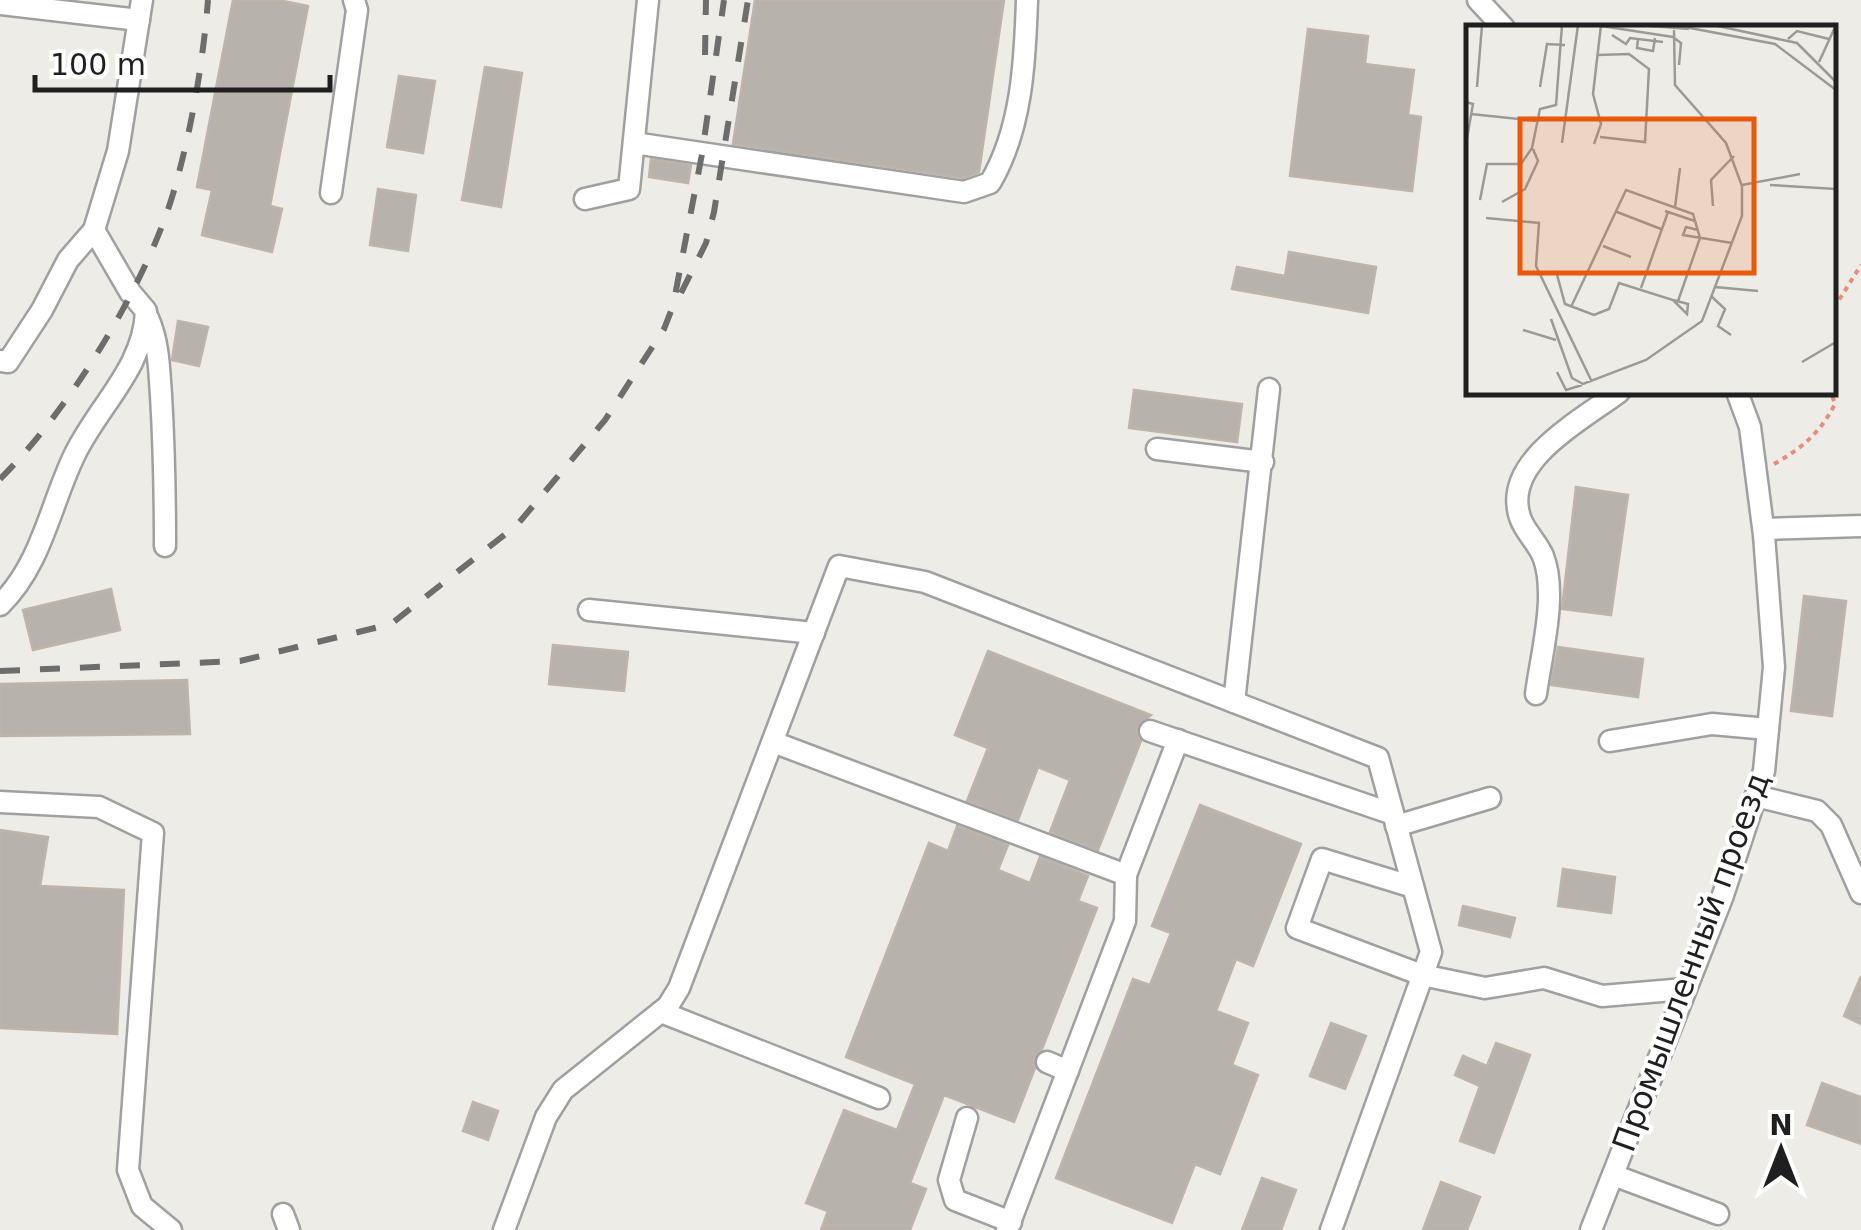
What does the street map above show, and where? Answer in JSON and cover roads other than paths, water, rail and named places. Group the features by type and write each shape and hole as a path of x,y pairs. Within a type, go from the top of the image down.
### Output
{"street":[{"path":"331,193 357,10 354,0"},
{"path":"585,199 629,189 648,0"},
{"path":"634,143 964,192 990,184 1005,158 1024,67 1027,0"},
{"path":"1478,0 1501,25"},
{"path":"0,4 140,10 118,151 94,230 68,260 8,362 0,362"},
{"path":"94,230 130,292 146,311 156,336 166,470 165,546"},
{"path":"0,606 34,558 88,429 131,366 145,335 146,311"},
{"path":"1234,702 1269,388"},
{"path":"1536,694 1549,602 1543,557 1518,509 1519,486 1559,432 1614,395"},
{"name":"Промышленный проезд","path":"1591,1230 1722,898 1764,771 1774,666 1764,529 1750,427 1738,395"},
{"path":"1157,449 1263,462"},
{"path":"1764,529 1861,526"},
{"path":"504,1230 546,1117 563,1090 660,1012 679,988 839,566 925,582 1378,758 1430,952 1331,1230"},
{"path":"589,610 814,633"},
{"path":"1610,742 1712,724 1768,729"},
{"path":"1150,731 1394,820 1490,798"},
{"path":"967,1118 948,1180 955,1200 1009,1226 1125,920 1126,875 1178,740"},
{"path":"772,742 1126,875"},
{"path":"1756,796 1818,811 1830,826 1861,894"},
{"path":"0,802 99,807 153,833 128,1170 142,1206 170,1230"},
{"path":"1413,888 1322,859 1296,928 1422,975 1485,988 1544,978 1602,996 1685,989"},
{"path":"660,1012 879,1098"},
{"path":"1047,1062 1068,1071"},
{"path":"1613,1174 1718,1214"}],"railway":[{"path":"0,479 53,418 104,343 163,224 187,141 208,0"},
{"path":"705,55 706,0"},
{"path":"0,671 240,661 391,624 517,525 605,420 664,329 673,306 702,154 724,0"},
{"path":"681,293 706,243 714,212 748,0"}]}
